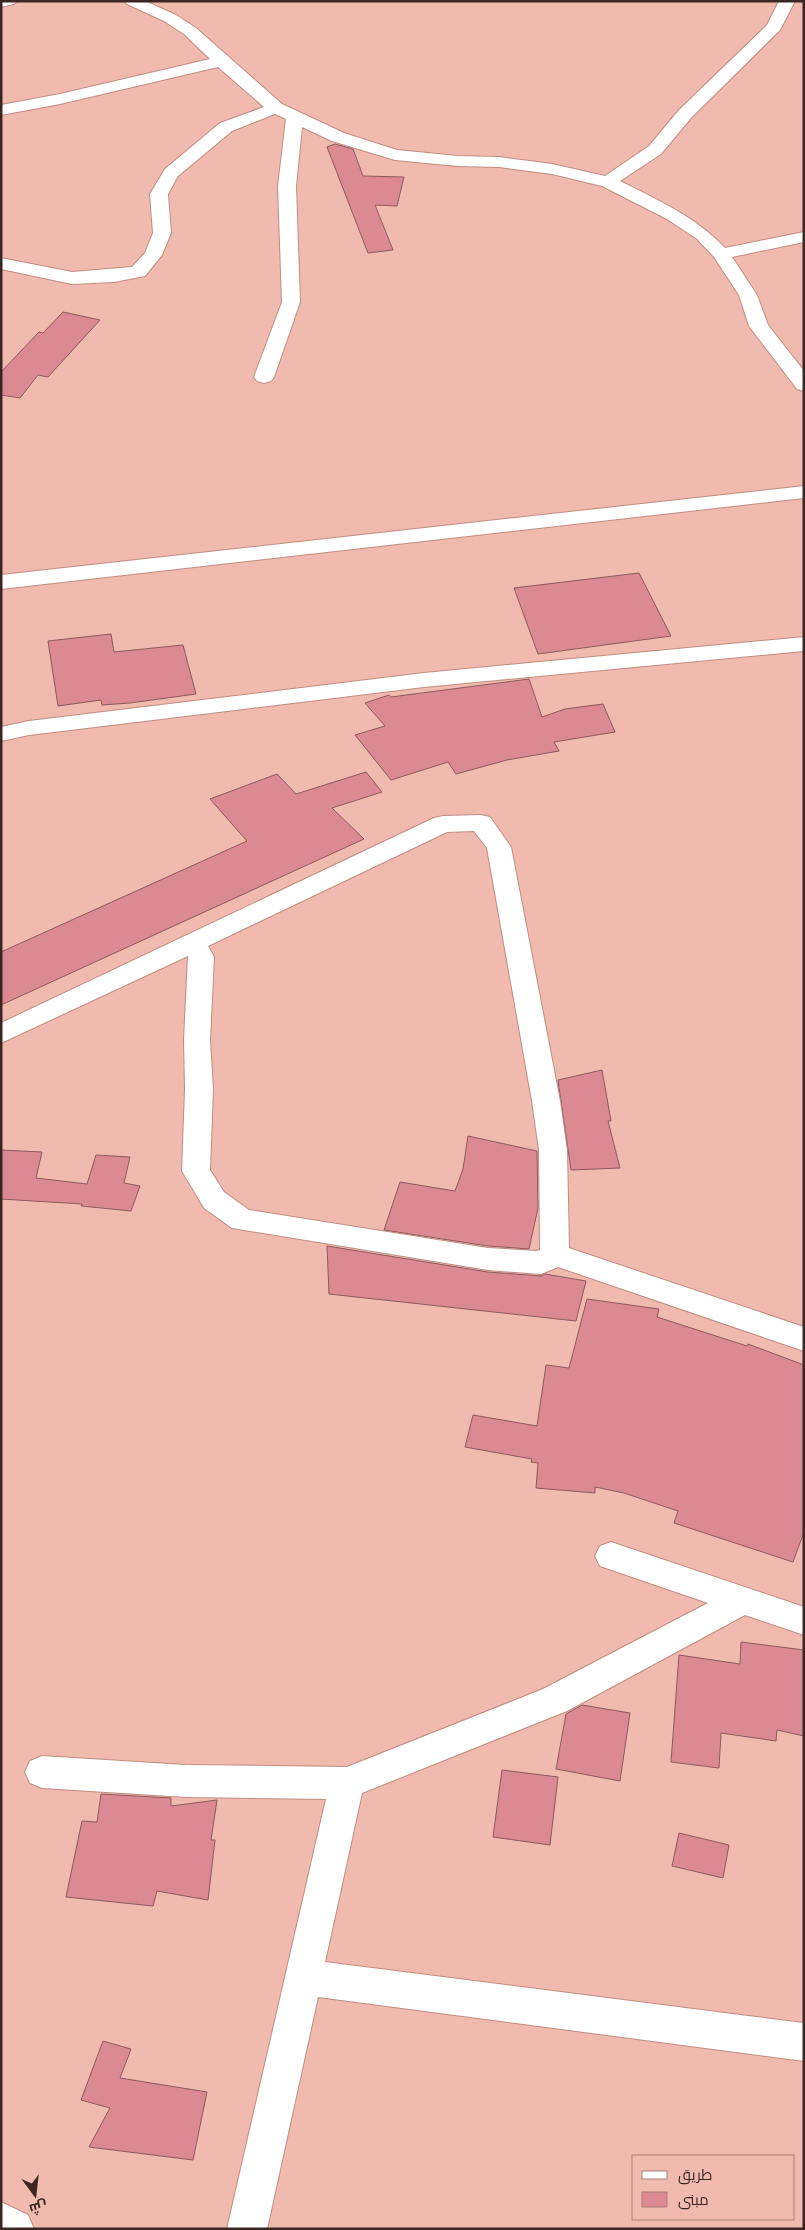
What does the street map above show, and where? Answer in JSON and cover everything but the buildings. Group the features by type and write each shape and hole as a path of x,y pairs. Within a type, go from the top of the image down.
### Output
{"street":[{"path":"1,2 9,1"},
{"path":"132,1 176,22 190,31 276,108 338,137 396,155 458,161 500,162 552,168 608,182 673,215 703,235 721,254 748,295 759,326 804,384"},
{"path":"608,182 655,150 685,114 774,27 787,1"},
{"path":"1,110 60,99 222,61"},
{"path":"1,263 72,278 114,276 138,272 153,255 162,233 159,194 171,173 226,127 276,108"},
{"path":"264,377 291,302 287,186 295,118"},
{"path":"721,254 804,237"},
{"path":"1,582 804,492"},
{"path":"1,734 29,728 424,680 804,644"},
{"path":"1,1034 443,824 481,823 499,847 546,1101 553,1150 555,1255"},
{"path":"193,943 201,957 197,1040 199,1089 196,1171 214,1200 242,1220 488,1258 541,1263 555,1255 804,1339"},
{"path":"611,1556 804,1621"},
{"path":"42,1772 186,1781 347,1783 555,1700 742,1600"},
{"path":"247,2229 347,1783"},
{"path":"304,1978 804,2042"},
{"path":"1,2222 14,2229"}]}
